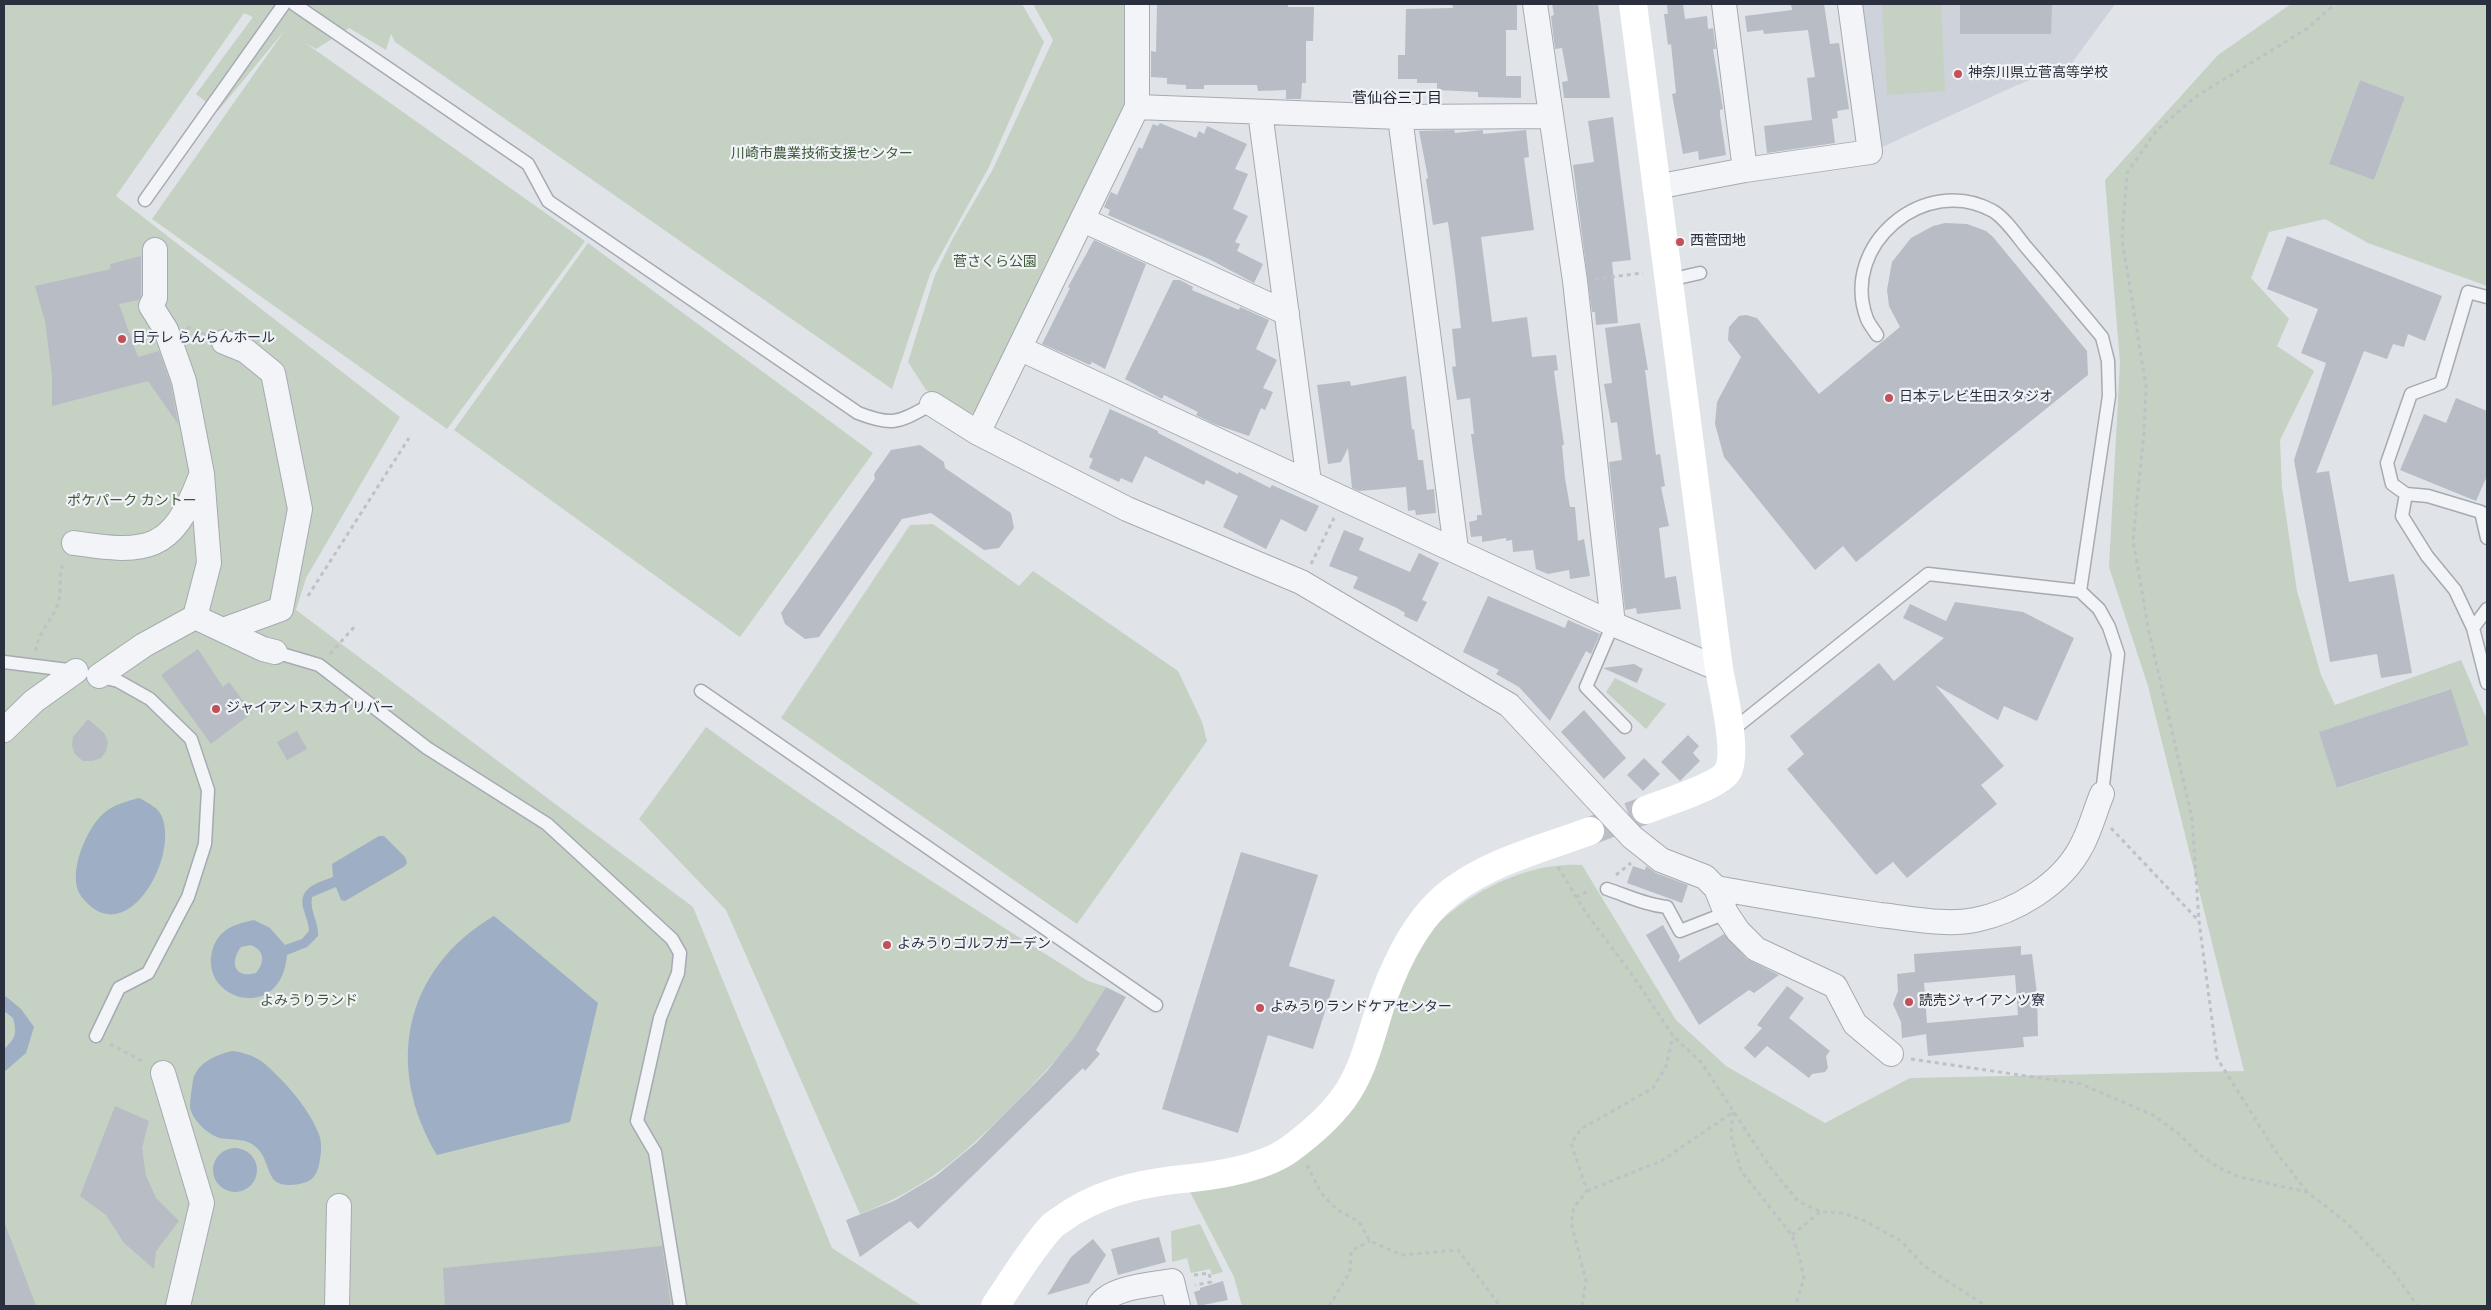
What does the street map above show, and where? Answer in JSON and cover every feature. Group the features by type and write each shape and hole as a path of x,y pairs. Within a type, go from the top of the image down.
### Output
{"street":[{"path":"978,433 1021,349 1137,107 1138,4"},
{"path":"1535,4 1574,281 1613,624"},
{"path":"1633,4 1656,187 1658,276 1730,732 1731,756 1728,771 1712,784 1646,810"},
{"path":"1724,4 1745,170"},
{"path":"1656,187 1745,170 1870,152 1850,4"},
{"path":"1137,107 1400,117 1550,116"},
{"path":"1260,112 1309,482"},
{"path":"1400,117 1456,549"},
{"path":"1083,220 1287,313"},
{"path":"4,730 34,701 196,617 209,563 202,474 184,382 166,330 152,306 155,298 155,250"},
{"path":"224,342 246,351 273,373 300,509 280,609 226,629"},
{"path":"1021,349 1456,549 1613,624 1719,669"},
{"path":"932,404 978,433 1127,509 1301,582 1510,705 1632,837 1661,860 1705,877 1716,888 1726,913 1738,931 1756,949 1835,986 1855,1024 1891,1054"},
{"path":"74,543 116,549 148,546 173,530 190,505 202,474"},
{"path":"196,617 226,629 263,649 275,652"},
{"path":"1716,888 1800,904 1926,920 1973,920 2006,911 2033,896 2061,872 2081,848 2099,803"},
{"path":"995,1306 1053,1225 1082,1206 1122,1189 1156,1181 1211,1176 1251,1166 1287,1152 1317,1128 1344,1098 1366,1054 1385,993 1407,943 1439,902 1474,877 1501,864 1590,831"},
{"path":"163,1073 202,1203 178,1306"},
{"path":"337,1306 339,1206"},
{"path":"1099,1306 1102,1300 1113,1293 1172,1281 1178,1306"}],"lane":[{"path":"145,200 284,4"},
{"path":"294,4 528,164 548,201 858,413 880,422 902,420 932,404"},
{"path":"1877,335 1867,319 1862,286 1863,272 1875,244 1887,228 1901,216 1928,205 1960,201 1994,212 2102,337 2108,361 2109,396 2080,591"},
{"path":"1658,276 1700,272"},
{"path":"2487,297 2468,292 2441,383 2411,394 2387,463 2392,484 2406,494 2428,496 2480,512 2487,538"},
{"path":"2406,494 2402,516 2427,556 2455,590 2474,628 2487,683"},
{"path":"1730,732 1928,574 2080,591 2099,609 2109,626 2118,654 2099,803"},
{"path":"2474,628 2487,609"},
{"path":"1613,624 1586,687 1625,727"},
{"path":"275,652 319,666 427,748 547,824 672,939 680,953 678,972 660,1018 637,1122 656,1152 680,1306"},
{"path":"4,662 88,673 118,681 150,699 191,739 208,790 205,844 188,897 148,973 119,988 96,1036"},
{"path":"701,691 1156,1005"},
{"path":"1607,889 1637,899 1647,905 1667,907 1680,931 1726,913"}],"path":[{"path":"2334,4 2308,28 2195,97 2156,131 2127,173 2122,239 2146,386 2144,432 2132,540 2149,632 2192,818 2199,920 2217,1058 2274,1148 2307,1192 2346,1222 2366,1242 2392,1270 2418,1306"},
{"path":"1574,281 1658,276"},
{"path":"307,597 409,438"},
{"path":"1309,567 1335,516"},
{"path":"35,666 37,642 59,603 60,569 74,543"},
{"path":"319,666 355,626"},
{"path":"2099,803 2199,920"},
{"path":"1558,866 1586,913 1636,980 1673,1036 1701,1062 1770,1167 1798,1201 1821,1212 1842,1213 1864,1221 1901,1241 1924,1266 1986,1306"},
{"path":"96,1036 163,1073"},
{"path":"1587,1191 1571,1143 1581,1129 1653,1088 1666,1066 1673,1036"},
{"path":"1891,1054 1965,1068 2081,1084 2154,1115 2179,1134 2199,1154 2219,1168 2240,1178 2307,1192"},
{"path":"1582,1306 1586,1281 1571,1222 1574,1207 1587,1191 1661,1161 1733,1112"},
{"path":"1733,1112 1731,1135 1741,1171 1792,1235 1804,1279 1797,1300 1797,1306"},
{"path":"1297,1144 1321,1193 1336,1209 1359,1222 1370,1241 1402,1255 1458,1250 1500,1306"},
{"path":"1792,1235 1821,1212"},
{"path":"1329,1306 1350,1272 1351,1251 1370,1241"}],"shaded area":[{"name":"神奈川県立菅高等学校","path":"1862,4 2115,4 2072,63 2015,86 1882,147"}],"green space":[{"name":"よみうりランド","path":"4,4 1022,4 1044,42 989,167 930,274 892,389 395,42 391,34 386,50 349,28 316,49 304,42 585,241 447,429 152,219 285,30 218,111 196,94 253,17 244,13 116,196 400,417 306,578 296,610 693,907 832,1248 922,1306 4,1306"},
{"name":"菅さくら公園","path":"1033,4 1126,4 1125,106 978,411 970,414 926,390 908,362 935,275 953,238 993,169 1053,40"},
{"path":"1882,4 1941,4 1945,91 1887,95"},
{"path":"2291,4 2487,4 2487,286 2368,243 2325,219 2269,232 2251,278 2289,319 2277,346 2314,371 2280,440 2282,488 2297,591 2321,675 2335,705 2461,660 2487,720 2487,1306 1242,1306 1234,1277 1189,1190 1295,1159 1418,948 1431,930 1469,899 1486,889 1504,880 1542,868 1582,865 1676,1020 1726,1066 1825,1123 1910,1078 2244,1071 2148,686 2109,567 2120,363 2105,180 2218,55","holes":["2360,80 2405,97 2374,180 2329,164","2450,689 2469,745 2338,788 2320,732"]},
{"path":"588,243 873,453 740,637 454,430"},
{"path":"933,524 1019,586 1033,571 1178,671 1202,722 1207,741 1077,924 781,718 910,525"},
{"path":"1615,678 1666,704 1646,729 1606,692"},
{"name":"よみうりゴルフガーデン","path":"706,727 800,794 943,889 1088,981 1106,987 1062,1053 981,1137 945,1167 906,1193 860,1214 726,910 639,819"},
{"path":"1200,1224 1223,1272 1212,1275 1210,1269 1191,1273 1187,1258 1172,1262 1171,1231"}],"water":[{"path":"139,798 156,808 162,817 165,835 163,856 155,876 144,894 130,908 114,914 98,911 81,896 77,887 77,864 80,852 91,829 104,813 125,802"},
{"path":"379,836 384,836 405,857 407,863 405,866 345,901 341,900 336,887 312,897 311,902 318,936 307,947 287,955 281,977 271,991 256,997 241,997 227,991 217,981 211,966 213,948 224,931 235,925 254,920 270,928 285,945 302,939 309,931 302,903 305,892 314,885 333,877 332,864","holes":["251,945 256,947 262,957 259,969 256,973 243,974 239,972 236,968 235,959 241,947"]},
{"path":"494,916 598,1003 570,1122 437,1155 421,1121 411,1088 408,1054 412,1022 422,991 440,963 464,938"},
{"path":"4,995 21,1009 34,1027 26,1053 4,1072 4,1049 15,1035 15,1028 13,1018 4,1011"},
{"path":"233,1051 250,1055 265,1064 288,1087 308,1113 320,1136 321,1144 318,1169 315,1176 307,1182 287,1185 279,1183 270,1174 261,1153 256,1147 243,1141 220,1138 210,1134 193,1116 190,1103 195,1074 209,1060"},
{"path":"235,1148 247,1152 253,1158 257,1170 253,1182 247,1188 235,1192 223,1188 217,1182 213,1170 217,1158 223,1152"}],"building":[{"path":"1157,4 1288,4 1288,7 1314,7 1313,41 1306,41 1306,83 1302,83 1301,99 1286,99 1286,90 1258,91 1257,85 1204,85 1204,89 1186,89 1186,85 1167,84 1167,78 1151,77 1151,51 1156,52"},
{"path":"1452,4 1517,4 1517,30 1506,30 1506,76 1521,76 1521,98 1478,97 1478,92 1437,90 1437,83 1417,83 1417,79 1398,79 1398,55 1405,55 1406,9 1453,8"},
{"path":"1552,4 1598,4 1610,98 1564,98 1562,82 1568,81 1562,48 1555,49 1551,16 1554,15"},
{"path":"1683,4 1685,19 1707,16 1708,29 1713,28 1716,49 1713,49 1723,109 1720,110 1720,115 1726,155 1699,160 1698,151 1683,154 1672,94 1676,93 1671,44 1668,45 1664,14 1668,14 1667,5"},
{"path":"1791,4 1824,4 1830,44 1839,43 1849,109 1837,111 1838,118 1832,119 1835,143 1767,153 1764,126 1812,120 1807,78 1815,77 1808,30 1764,34 1763,30 1747,32 1745,16 1792,10"},
{"path":"1960,4 2052,4 2051,34 1960,34"},
{"path":"2360,80 2405,97 2374,180 2329,164"},
{"path":"1613,117 1631,260 1612,262 1618,323 1596,325 1595,312 1592,312 1573,165 1594,162 1588,121"},
{"path":"1160,123 1196,138 1199,131 1204,134 1207,126 1247,144 1235,169 1248,174 1233,209 1248,216 1235,242 1240,244 1237,251 1263,264 1254,283 1211,260 1108,215 1110,210 1104,207 1111,192 1117,195 1139,147 1142,149 1153,124 1158,126"},
{"path":"1454,130 1455,133 1483,130 1483,134 1526,130 1529,157 1524,158 1534,230 1481,237 1492,322 1527,317 1532,357 1556,355 1558,370 1554,371 1564,445 1562,445 1565,478 1570,507 1575,507 1578,541 1584,539 1590,576 1570,579 1569,570 1548,574 1536,569 1533,550 1513,552 1512,540 1506,541 1506,538 1482,542 1482,536 1471,537 1469,522 1477,520 1477,515 1482,515 1471,434 1474,434 1470,398 1457,400 1452,367 1456,366 1452,329 1461,328 1455,274 1448,222 1433,225 1426,179 1428,178 1419,131"},
{"name":"日本テレビ生田スタジオ","path":"1945,223 1967,224 1986,231 1993,237 2087,351 2088,375 1856,562 1843,546 1815,570 1724,457 1715,424 1717,402 1741,357 1728,340 1729,327 1739,316 1746,315 1757,318 1819,394 1900,327 1889,306 1887,290 1892,262 1911,238 1933,226"},
{"path":"2287,236 2442,296 2425,341 2408,334 2404,347 2393,344 2387,359 2364,351 2316,473 2329,471 2349,582 2394,574 2412,673 2381,678 2377,654 2330,662 2294,460 2326,363 2301,353 2318,309 2267,289"},
{"path":"1094,240 1146,264 1105,369 1092,362 1090,365 1042,344 1070,288 1068,287"},
{"path":"141,256 141,295 139,300 119,304 138,357 159,351 171,385 178,424 148,381 52,406 52,376 45,321 35,286 111,269 110,264"},
{"path":"1173,280 1180,280 1193,287 1192,290 1239,310 1240,307 1269,320 1256,349 1277,360 1263,388 1273,392 1265,410 1261,408 1249,436 1214,424 1196,415 1198,412 1164,395 1162,399 1125,379"},
{"path":"1640,323 1648,370 1645,370 1656,455 1660,454 1665,486 1661,487 1669,526 1659,528 1665,578 1676,576 1681,609 1637,614 1636,608 1625,610 1609,462 1622,460 1617,422 1611,423 1604,384 1612,383 1605,328"},
{"path":"1406,376 1412,430 1414,429 1418,460 1423,460 1427,490 1434,489 1436,513 1416,515 1415,510 1408,511 1406,487 1359,491 1352,488 1348,448 1341,462 1328,464 1317,385 1350,381 1351,386"},
{"path":"2456,398 2487,411 2487,476 2476,501 2400,470 2424,414 2446,423"},
{"path":"1110,409 1158,431 1158,433 1238,474 1239,472 1270,488 1272,485 1319,506 1306,532 1281,519 1266,549 1223,527 1238,496 1206,480 1204,485 1145,456 1132,483 1121,478 1119,482 1089,468 1093,459 1089,457"},
{"path":"920,445 944,462 945,468 1011,513 1014,528 999,548 984,550 931,513 902,519 819,637 805,639 785,624 781,613 875,479 874,474 891,450"},
{"path":"1344,530 1364,538 1359,550 1410,572 1419,553 1439,563 1422,600 1427,602 1417,622 1404,616 1405,613 1397,608 1353,588 1358,577 1329,566"},
{"path":"1488,596 1565,628 1568,620 1600,634 1591,654 1586,651 1550,721 1519,687 1496,674 1499,670 1463,652"},
{"path":"1955,602 2023,612 2074,638 2037,721 2004,706 1998,720 1935,685 2004,766 1981,785 1997,804 1907,878 1893,862 1876,875 1787,769 1804,754 1790,736 1879,663 1894,681 1944,638 1903,618 1910,604 1946,621"},
{"path":"198,649 223,687 229,682 252,713 211,744 161,675"},
{"path":"1634,664 1643,669 1637,683 1603,668"},
{"path":"2451,689 2469,745 2337,788 2319,732"},
{"path":"1584,710 1626,758 1604,779 1561,732"},
{"path":"88,719 104,733 108,742 106,751 101,758 83,761 75,754 72,746 73,737"},
{"path":"297,731 307,749 287,760 277,742"},
{"path":"1688,735 1699,746 1693,753 1700,761 1680,781 1661,762"},
{"path":"1644,758 1660,774 1643,791 1627,775"},
{"name":"よみうりランドケアセンター","path":"1241,852 1318,875 1289,966 1335,980 1313,1049 1268,1035 1238,1133 1162,1109"},
{"path":"1633,866 1645,870 1646,866 1656,873 1688,885 1682,903 1627,883"},
{"path":"1663,925 1680,956 1678,962 1724,934 1747,959 1779,975 1754,993 1749,990 1699,1025 1646,935"},
{"name":"読売ジャイアンツ寮","path":"2021,946 2021,955 2032,954 2037,994 2038,1036 2023,1037 2024,1047 1928,1056 1926,1034 1902,1038 1901,1022 1893,1004 1898,991 1897,974 1915,972 1914,954","holes":["2015,975 2018,1015 1927,1023 1924,983"]},
{"path":"1787,986 1804,998 1789,1018 1830,1051 1826,1056 1828,1068 1825,1072 1812,1074 1809,1078 1767,1046 1755,1058 1744,1048 1762,1028 1757,1025"},
{"path":"1106,987 1126,997 1096,1050 1100,1054 1085,1071 1083,1068 918,1229 910,1221 860,1257 846,1220 894,1201 936,1176 976,1143 1047,1071 1075,1036"},
{"path":"115,1106 149,1121 142,1148 146,1176 156,1198 179,1221 156,1251 154,1269 124,1243 106,1215 80,1196"},
{"path":"5,1224 36,1306 4,1306"},
{"path":"1159,1237 1166,1262 1118,1275 1111,1249"},
{"path":"1093,1239 1106,1255 1089,1283 1047,1295 1071,1257"},
{"path":"662,1246 671,1306 445,1306 443,1268"},
{"path":"1223,1281 1228,1300 1198,1306 1194,1292 1200,1290 1200,1288"}],"tunnel":[{"path":"1590,831 1646,810"}],"place":[{"name":"神奈川県立菅高等学校","path":"1958,74"},
{"name":"西菅団地","path":"1680,242"},
{"name":"日テレ らんらんホール","path":"122,339"},
{"name":"日本テレビ生田スタジオ","path":"1889,398"},
{"name":"ジャイアントスカイリバー","path":"216,709"},
{"name":"よみうりゴルフガーデン","path":"887,945"},
{"name":"読売ジャイアンツ寮","path":"1909,1002"},
{"name":"よみうりランドケアセンター","path":"1260,1008"}],"district":[{"name":"菅仙谷三丁目","path":"1397,100"}],"park label":[{"name":"川崎市農業技術支援センター","path":"822,155"},
{"name":"ポケパーク カントー","path":"132,502"}]}
